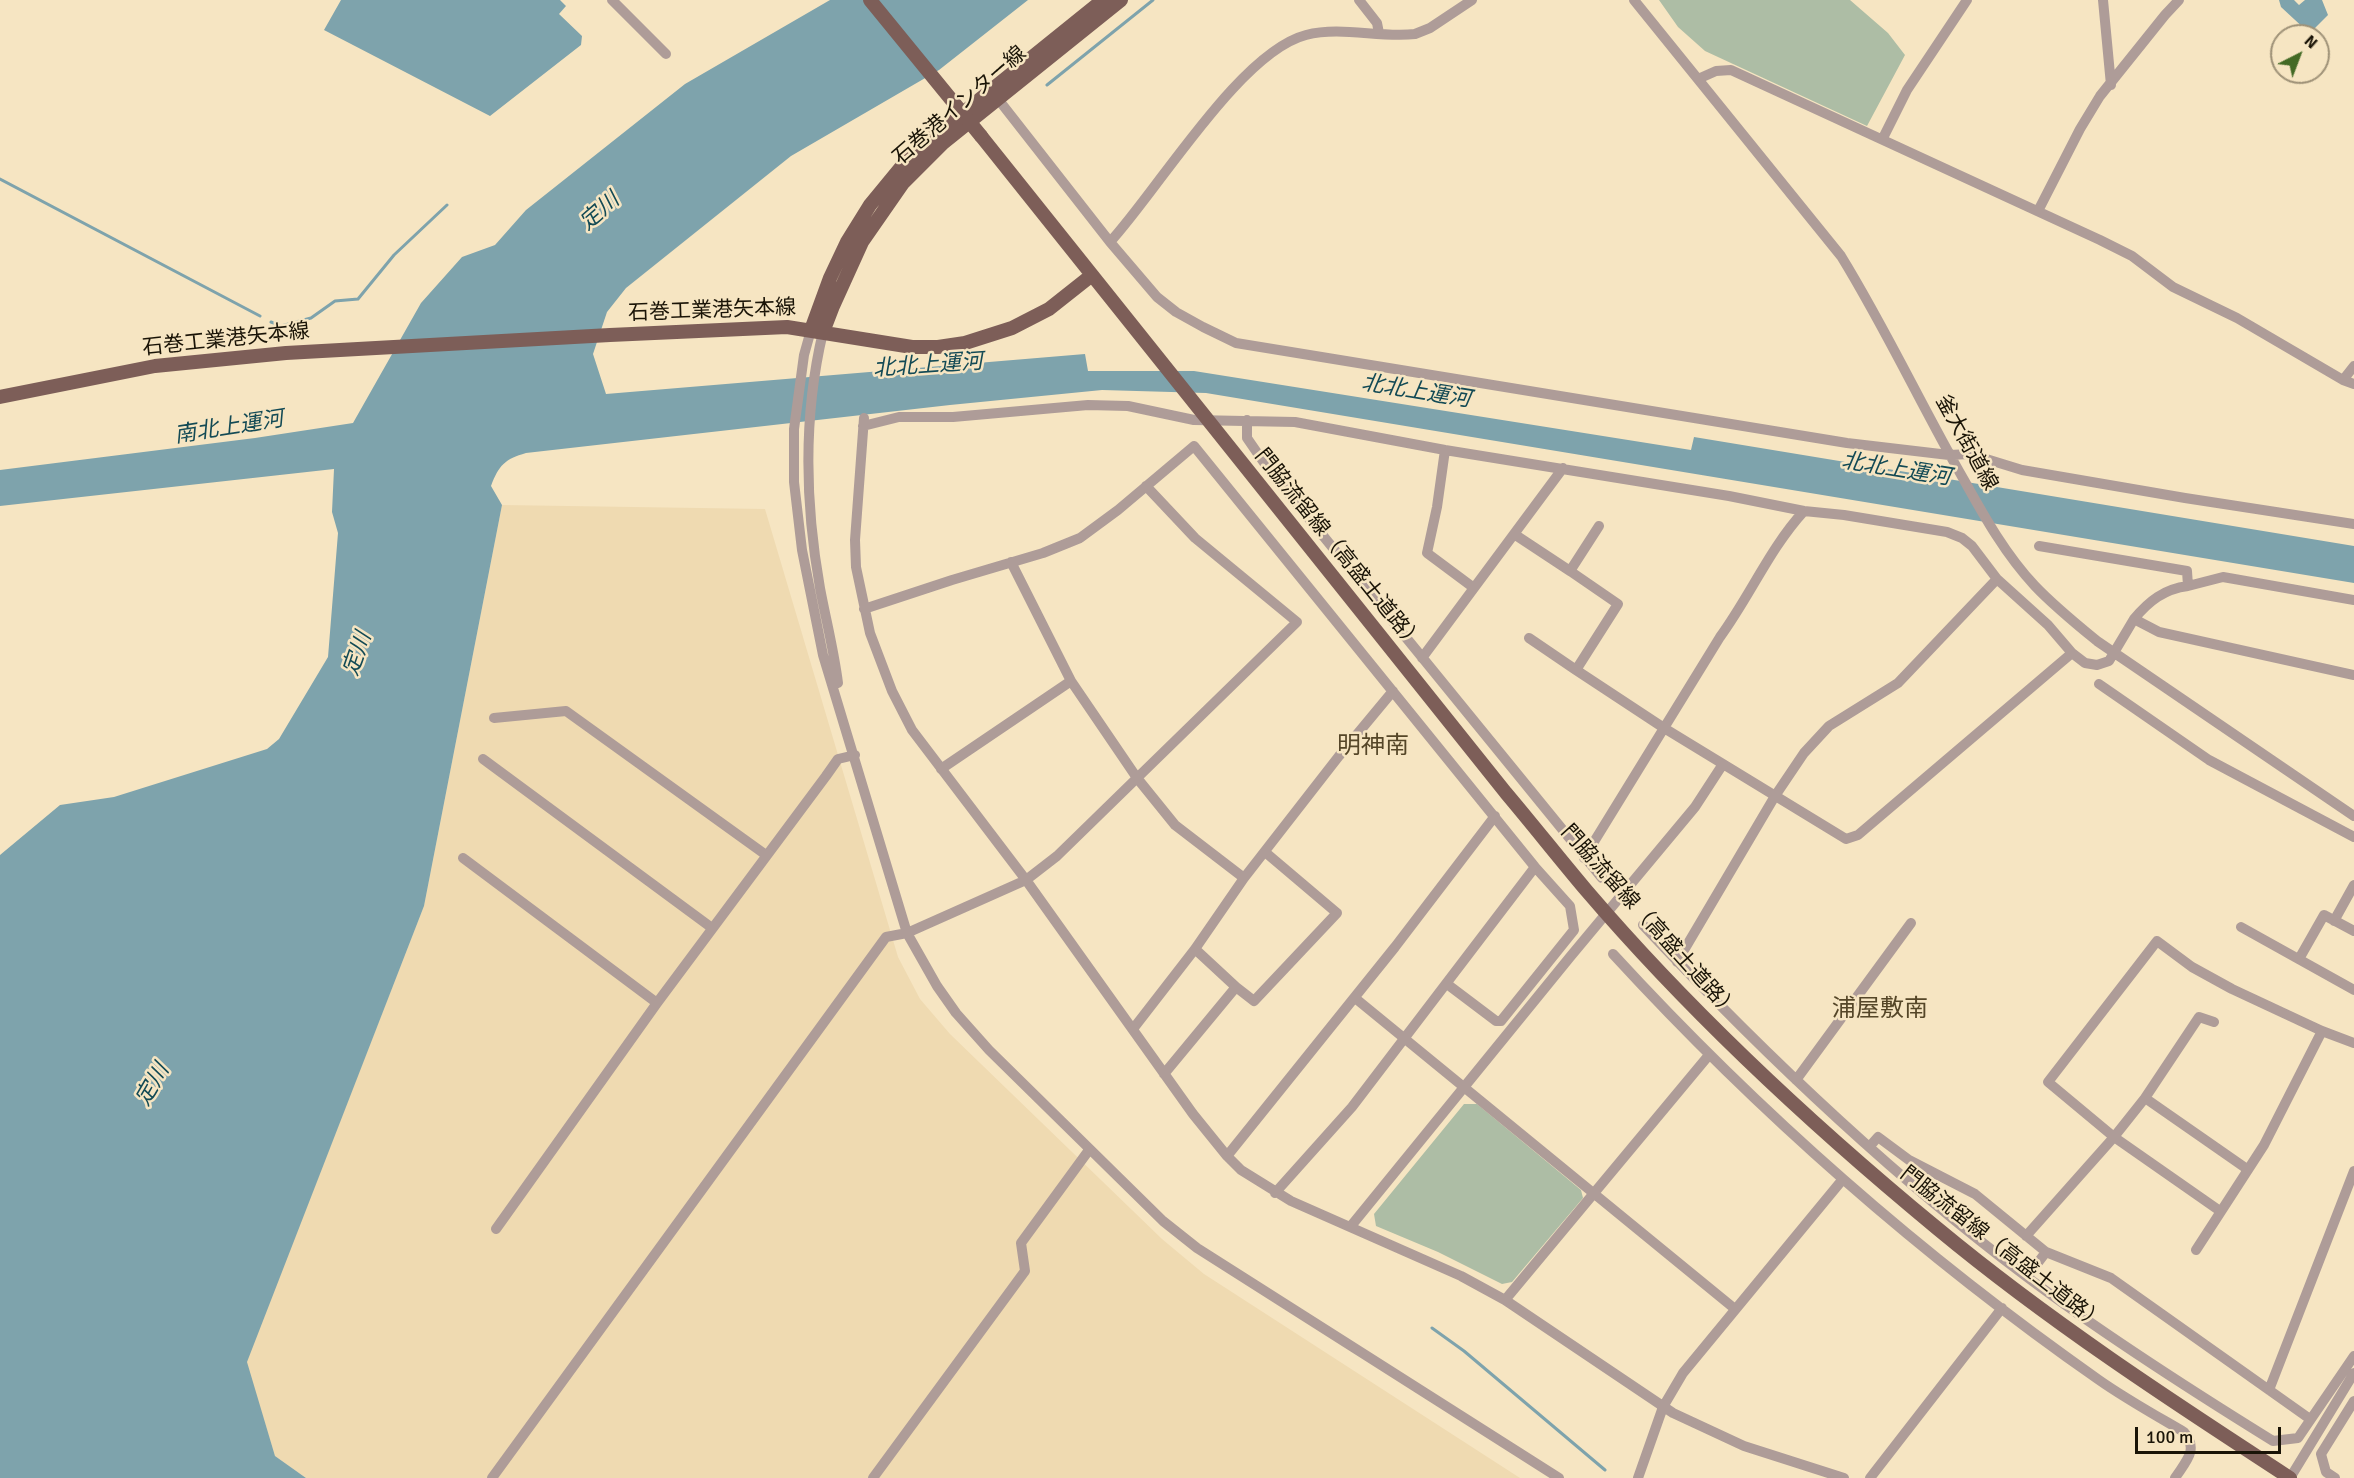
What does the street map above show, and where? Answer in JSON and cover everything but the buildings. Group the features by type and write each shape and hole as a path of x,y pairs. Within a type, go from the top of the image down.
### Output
{"main road":[{"path":"870,0 1092,275"},
{"name":"石巻港インター線","path":"817,331 830,278 847,242 870,205 912,154 1103,0"},
{"name":"石巻港インター線","path":"817,331 862,242 881,211 922,163 1121,0"},
{"name":"石巻工業港矢本線","path":"0,397 155,366 286,353 610,335 787,327 912,346 938,347 965,343 1012,328 1040,314 1092,275"},
{"name":"門脇流留線（高盛土道路）","path":"1092,275 1506,793 1606,912 1710,1022 1784,1095 1940,1230 2081,1338 2290,1478"}],"street":[{"path":"612,0 666,54"},
{"path":"1359,0 1377,23 1379,33"},
{"path":"1110,242 1225,99 1273,51 1299,37 1318,32 1415,34 1430,28 1472,0"},
{"name":"釜大街道線","path":"1634,0 1842,256 1949,455 1994,533 2035,586 2064,615 2115,653 2354,816"},
{"path":"1883,138 1907,90 1967,0"},
{"path":"2103,0 2111,85"},
{"path":"2037,211 2100,96 2179,0"},
{"path":"1698,79 1716,70 1731,70 1841,122 1883,138 1956,175 2132,256 2173,287 2237,318 2349,382 2354,366"},
{"path":"998,99 1110,242 1157,297 1176,312 1236,343 1847,443 1949,455 1970,454 2022,470 2354,524"},
{"path":"817,331 807,474 820,588 834,651 841,707"},
{"path":"817,331 802,369 794,429 794,482 802,550 824,655 908,933 937,986 956,1013 989,1050 1162,1221 1197,1248 1559,1478"},
{"path":"1844,1478 1744,1446 1663,1407 1505,1300 1461,1276 1275,1192 1241,1170 1227,1155 1164,1074 1026,880 912,730 892,692 864,609 856,567 855,540 864,422 899,417 953,417 1088,405 1128,406 1194,420 1295,422 1445,450 1729,496 1804,511 1844,515 1947,532 1962,538 1972,546 1997,579 2048,625 2072,653 2085,663 2097,665 2109,661 2134,619 2145,606 2175,587 2223,577 2354,600"},
{"path":"1247,420 1247,438 1256,453 1602,878"},
{"path":"864,609 1044,553 1080,538 1194,446 1535,867 1570,906 1574,930 1501,1021 1496,1022 1447,984"},
{"path":"1445,450 1437,507 1426,553 1474,588"},
{"path":"1422,658 1563,468"},
{"path":"492,1478 886,937 908,933 1026,880 1057,856 1297,622 1195,538 1146,486"},
{"path":"1584,858 1720,637 1741,609 1787,530 1804,511"},
{"path":"1570,571 1599,526"},
{"path":"1514,534 1618,604 1576,670"},
{"path":"2039,546 2187,571 2188,586"},
{"path":"1011,562 1071,681 1137,778 1175,825 1244,878"},
{"path":"1677,962 1775,796 1804,753 1829,726 1898,683 1997,579"},
{"path":"2134,619 2158,632 2354,675"},
{"path":"1529,638 1664,728 1845,839 1858,835 2072,653"},
{"path":"941,769 1071,681"},
{"path":"2099,684 2209,759 2354,837"},
{"path":"1133,1029 1244,878 1393,691"},
{"path":"494,718 566,711 766,855"},
{"path":"496,1229 657,1003 838,759 855,755"},
{"path":"483,759 712,928"},
{"path":"1351,1226 1606,912 1695,807 1723,764"},
{"path":"1227,1155 1355,998 1495,816"},
{"path":"1194,949 1254,1001 1337,913 1265,852"},
{"path":"463,858 657,1003"},
{"path":"1275,1192 1352,1107 1535,867"},
{"path":"2334,921 2354,885"},
{"path":"2299,959 2324,915 2354,931"},
{"path":"1796,1080 1911,923"},
{"path":"1643,925 1796,1080 1870,1146 2027,1277 2146,1361 2273,1440 2298,1438 2354,1356"},
{"path":"2241,927 2354,990"},
{"path":"2220,1211 2114,1137 2048,1082 2157,941 2192,967 2232,989 2322,1031 2354,1042"},
{"path":"1613,954 1709,1055 1924,1249 2100,1381 2184,1432 2192,1441 2192,1448 2175,1478"},
{"path":"1164,1074 1236,987"},
{"path":"1355,998 1735,1309"},
{"path":"2026,1236 2114,1137 2145,1098 2199,1017 2214,1022"},
{"path":"2196,1250 2264,1144 2322,1031"},
{"path":"1505,1300 1709,1055"},
{"path":"2145,1098 2247,1169"},
{"path":"1870,1146 1878,1137 1910,1160 1975,1194 2046,1252 2111,1278 2310,1419"},
{"path":"873,1478 1025,1271 1021,1243 1089,1150"},
{"path":"2268,1390 2354,1172"},
{"path":"1638,1478 1663,1407 1683,1373 1844,1179"},
{"path":"2027,1277 2046,1252"},
{"path":"1870,1478 2002,1308"},
{"path":"2290,1478 2354,1373"},
{"path":"2336,1478 2326,1472 2321,1454 2354,1401"}],"shaded area":[{"path":"502,505 765,509 898,957 920,999 950,1034 1162,1239 1204,1274 1520,1478 306,1478 275,1456 246,1362 424,906"}],"green space":[{"path":"1659,0 1850,0 1888,33 1905,55 1867,126 1705,51 1678,27"},
{"path":"1464,1104 1477,1104 1581,1190 1583,1198 1512,1282 1502,1284 1438,1252 1376,1226 1374,1214"}],"water":[{"path":"341,0 560,0 566,6 559,14 582,36 581,45 490,116 324,30"},
{"name":"定川","path":"830,0 1028,0 939,70 791,156 626,288 607,312 593,354 606,394 1085,354 1088,371 1194,371 1691,450 1694,437 2354,546 2354,583 1206,393 1102,390 950,405 519,455 504,464 491,486 502,505 424,906 247,1362 275,1456 306,1478 0,1478 0,855 60,805 114,797 267,749 279,739 328,657 338,533 332,512 334,469 0,506 0,470 255,438 353,423 421,303 462,257 495,245 526,210 685,84"},
{"path":"2279,0 2294,0 2299,5 2305,0 2322,0 2328,15 2319,24 2299,24 2281,7"}],"waterway":[{"path":"1047,85 1153,0"},
{"path":"0,179 260,316"},
{"path":"271,322 281,326 311,318 335,301 358,299 394,255 447,205"},
{"path":"1432,1328 1464,1351 1605,1470"}],"district":[{"name":"明神南","path":"1373,747"},
{"name":"浦屋敷南","path":"1880,1010"}],"water label":[{"name":"北北上運河","path":"928,366"},
{"name":"北北上運河","path":"1416,392"},
{"name":"南北上運河","path":"229,428"},
{"name":"北北上運河","path":"1896,470"}]}
